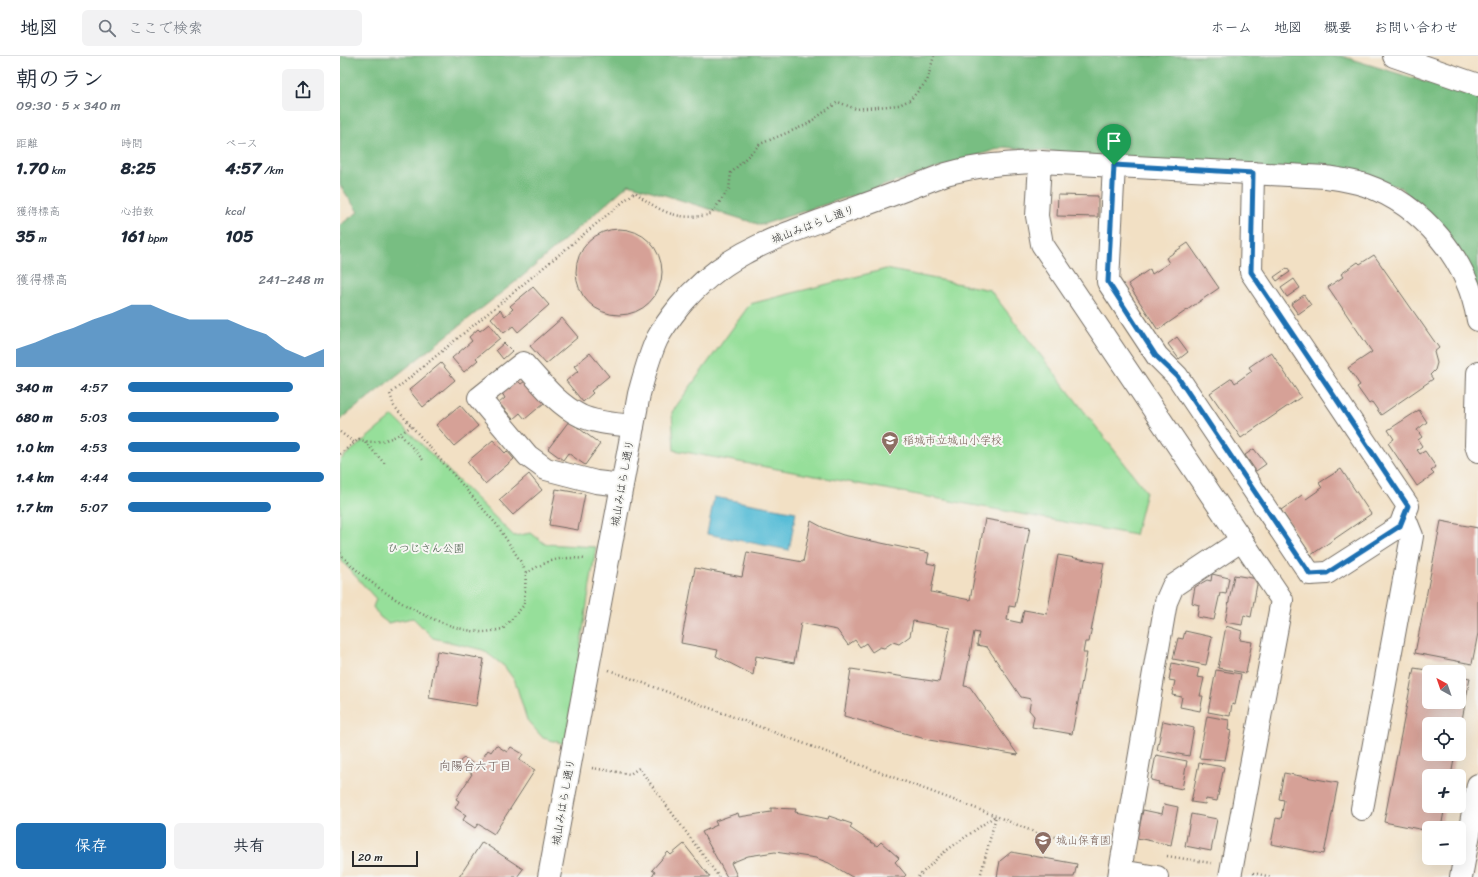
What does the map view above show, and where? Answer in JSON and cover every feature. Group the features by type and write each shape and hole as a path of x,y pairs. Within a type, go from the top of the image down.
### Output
{"street":[{"path":"1394,56 1478,84"},
{"path":"1040,162 1038,216 1042,244 1282,600 1231,872"},
{"name":"城山みはらし通り","path":"549,877 639,394 657,339 670,318 688,296 709,275 742,253 784,234 946,174 994,164 1040,162 1114,165 1344,180 1366,185 1394,199 1415,213 1442,241 1455,260 1469,286 1478,320"},
{"path":"1114,165 1108,282 1156,356 1177,376 1310,574 1327,573 1400,526 1408,506 1251,272 1253,173"},
{"path":"622,485 596,482 546,469 528,456 479,398 523,363 548,391 565,406 582,416 599,421 633,426"},
{"path":"1478,374 1476,445 1478,451"},
{"path":"1362,809 1412,536 1404,516"},
{"path":"1157,877 1120,874 1123,849 1166,602 1173,586 1242,540"},
{"path":"1462,877 1478,785"}],"path":[{"path":"340,553 351,567 384,594 431,618 457,627 482,632 503,629 524,605 526,573 521,562 497,525 394,406 390,394 635,192 651,206 674,216 695,218 711,214 729,189 731,173 760,144 806,125 838,102 856,109 900,105 910,100 927,81 934,56"},
{"path":"340,454 359,439 365,441 380,441 401,434 412,426"},
{"path":"340,432 354,443"},
{"path":"401,434 424,461"},
{"path":"365,441 386,465"},
{"path":"526,573 546,562 567,557 593,560"},
{"path":"603,668 996,816 1039,834 1123,849"},
{"path":"584,767 630,774 639,768 719,877"},
{"path":"919,877 943,853 996,816"},
{"path":"980,877 996,816"},
{"path":"1162,855 1231,872 1272,877"}],"green space":[{"path":"340,56 1341,56 1478,98 1478,311 1461,254 1399,186 1004,147 761,225 629,184 524,275 340,420 340,225 358,212 340,185"},
{"path":"886,269 990,290 1146,491 1135,535 674,450 672,412 750,304"},
{"name":"ひつじさん公園","path":"393,416 514,536 531,533 545,544 596,547 565,744 543,738 527,720 515,681 504,666 483,650 433,638 413,618 388,623 380,617 373,607 376,599 340,559 340,460"}],"water":[{"path":"714,497 796,512 789,550 707,534"}],"building":[{"path":"1058,195 1098,196 1098,217 1057,216"},
{"path":"619,229 635,233 649,242 658,256 662,272 658,288 649,302 635,311 619,315 603,311 589,302 580,288 576,272 580,256 589,242 603,233"},
{"path":"1188,243 1219,288 1158,330 1128,284 1150,269 1152,274 1169,263 1166,258"},
{"path":"1374,255 1439,348 1434,352 1437,363 1435,370 1430,375 1433,379 1381,415 1372,402 1369,404 1357,387 1360,385 1348,368 1372,352 1328,287 1343,277 1341,274 1358,262 1360,264"},
{"path":"1287,268 1290,272 1277,281 1274,277"},
{"path":"1294,279 1300,288 1287,297 1281,288"},
{"path":"533,287 549,305 518,332 513,326 504,333 491,318 500,310 505,316 513,309 510,306"},
{"path":"1304,295 1311,305 1298,314 1291,304"},
{"path":"562,318 578,337 546,364 530,346"},
{"path":"489,324 500,338 476,358 478,360 464,372 452,358 472,341 469,337 478,329 480,331"},
{"path":"1177,337 1188,352 1179,359 1168,344"},
{"path":"504,343 512,351 503,359 496,350"},
{"path":"1271,352 1301,397 1241,438 1210,393 1232,378 1235,383 1252,371 1249,367"},
{"path":"590,353 609,376 591,391 593,393 583,402 566,381 578,371 574,366"},
{"path":"441,363 455,380 423,407 409,390"},
{"path":"517,380 521,384 525,381 544,403 525,419 520,413 513,419 499,403 505,398 502,393"},
{"path":"460,405 478,426 454,446 436,425"},
{"path":"1419,410 1427,422 1417,430 1422,437 1418,440 1422,446 1417,450 1420,454 1425,451 1436,467 1431,471 1434,474 1417,486 1388,443 1394,439 1388,430"},
{"path":"569,421 600,444 585,465 568,453 563,460 548,449"},
{"path":"493,440 505,453 507,451 514,459 485,484 467,462"},
{"path":"1254,449 1266,464 1256,471 1245,455"},
{"path":"1341,469 1371,514 1311,555 1281,510 1302,495 1306,499 1322,488 1319,483"},
{"path":"529,474 542,490 513,515 499,500"},
{"path":"556,489 585,494 578,530 549,525"},
{"path":"985,519 1030,527 1015,607 1009,606 1007,620 1021,623 1024,610 1047,614 1058,555 1104,563 1089,642 1085,642 1083,653 1087,653 1072,734 1032,727 1034,716 1029,710 1031,699 1021,697 987,647 977,645 979,633 974,632 964,686 970,687 1018,755 929,740 844,716 851,669 939,682 950,628 913,621 910,636 899,644 893,642 884,648 880,647 872,652 866,643 860,647 855,640 848,645 837,630 801,623 794,663 756,656 753,675 716,656 718,650 681,643 695,568 742,577 747,552 803,562 811,521 824,528 843,535 929,553 927,563 936,565 931,592 970,600"},
{"path":"1441,521 1478,528 1478,633 1472,664 1415,653"},
{"path":"1212,574 1229,578 1226,594 1220,593 1214,620 1197,617 1199,605 1192,603 1195,587 1207,580 1211,581"},
{"path":"1234,575 1258,579 1251,617 1244,615 1242,625 1225,622"},
{"path":"1226,626 1242,631 1240,640 1252,642 1246,673 1218,668"},
{"path":"1185,631 1212,637 1206,665 1173,659 1178,638 1183,639"},
{"path":"437,651 484,659 476,706 429,698"},
{"path":"1172,663 1199,669 1197,677 1204,678 1200,696 1203,696 1200,711 1180,707 1182,697 1172,695 1175,681 1169,680"},
{"path":"1414,668 1422,669 1422,709 1464,709 1462,717 1422,717 1422,761 1454,761 1452,769 1422,769 1422,813 1444,813 1442,821 1422,821 1422,830 1384,822"},
{"path":"1216,670 1241,674 1235,705 1232,704 1230,716 1208,712"},
{"path":"1466,677 1470,678 1466,699"},
{"path":"1207,716 1229,720 1228,730 1231,731 1225,760 1199,758"},
{"path":"1163,721 1194,728 1189,756 1157,750"},
{"path":"496,745 507,752 511,747 523,754 519,760 535,770 494,834 478,824 475,828 463,820 466,815 455,808 459,801 456,799 472,774 460,765 460,761 464,758 477,766 488,750 491,752"},
{"path":"1156,755 1187,761 1182,789 1158,784 1159,782 1151,780"},
{"path":"1199,763 1224,767 1217,801 1206,799 1205,804 1191,802"},
{"path":"1284,773 1338,783 1324,854 1271,844 1276,818 1281,819 1284,800 1279,799"},
{"path":"1164,804 1178,807 1171,845 1137,838 1143,810 1162,814"},
{"path":"771,808 796,809 795,812 828,819 829,816 852,824 850,828 877,846 881,842 899,858 895,862 906,875 904,877 852,877 829,863 816,858 775,852 748,856 731,863 737,876 727,877 702,832 717,825 715,821 738,813 739,817 771,812"},
{"path":"1191,814 1217,819 1211,851 1185,846"},
{"path":"482,842 523,869 517,877 459,877"},
{"path":"684,844 710,877 652,877 655,872 652,870 668,852 671,855"},
{"path":"1011,852 1077,864 1074,877 997,877 1000,861"}],"place":[{"name":"稲城市立城山小学校","path":"890,455"},
{"name":"城山保育園","path":"1043,855"}],"district":[{"name":"向陽台六丁目","path":"475,766"}],"route":[{"path":"1114,165 1253,173 1251,272 1408,506 1400,526 1327,573 1310,574 1177,376 1156,356 1108,282 1114,165"}]}
